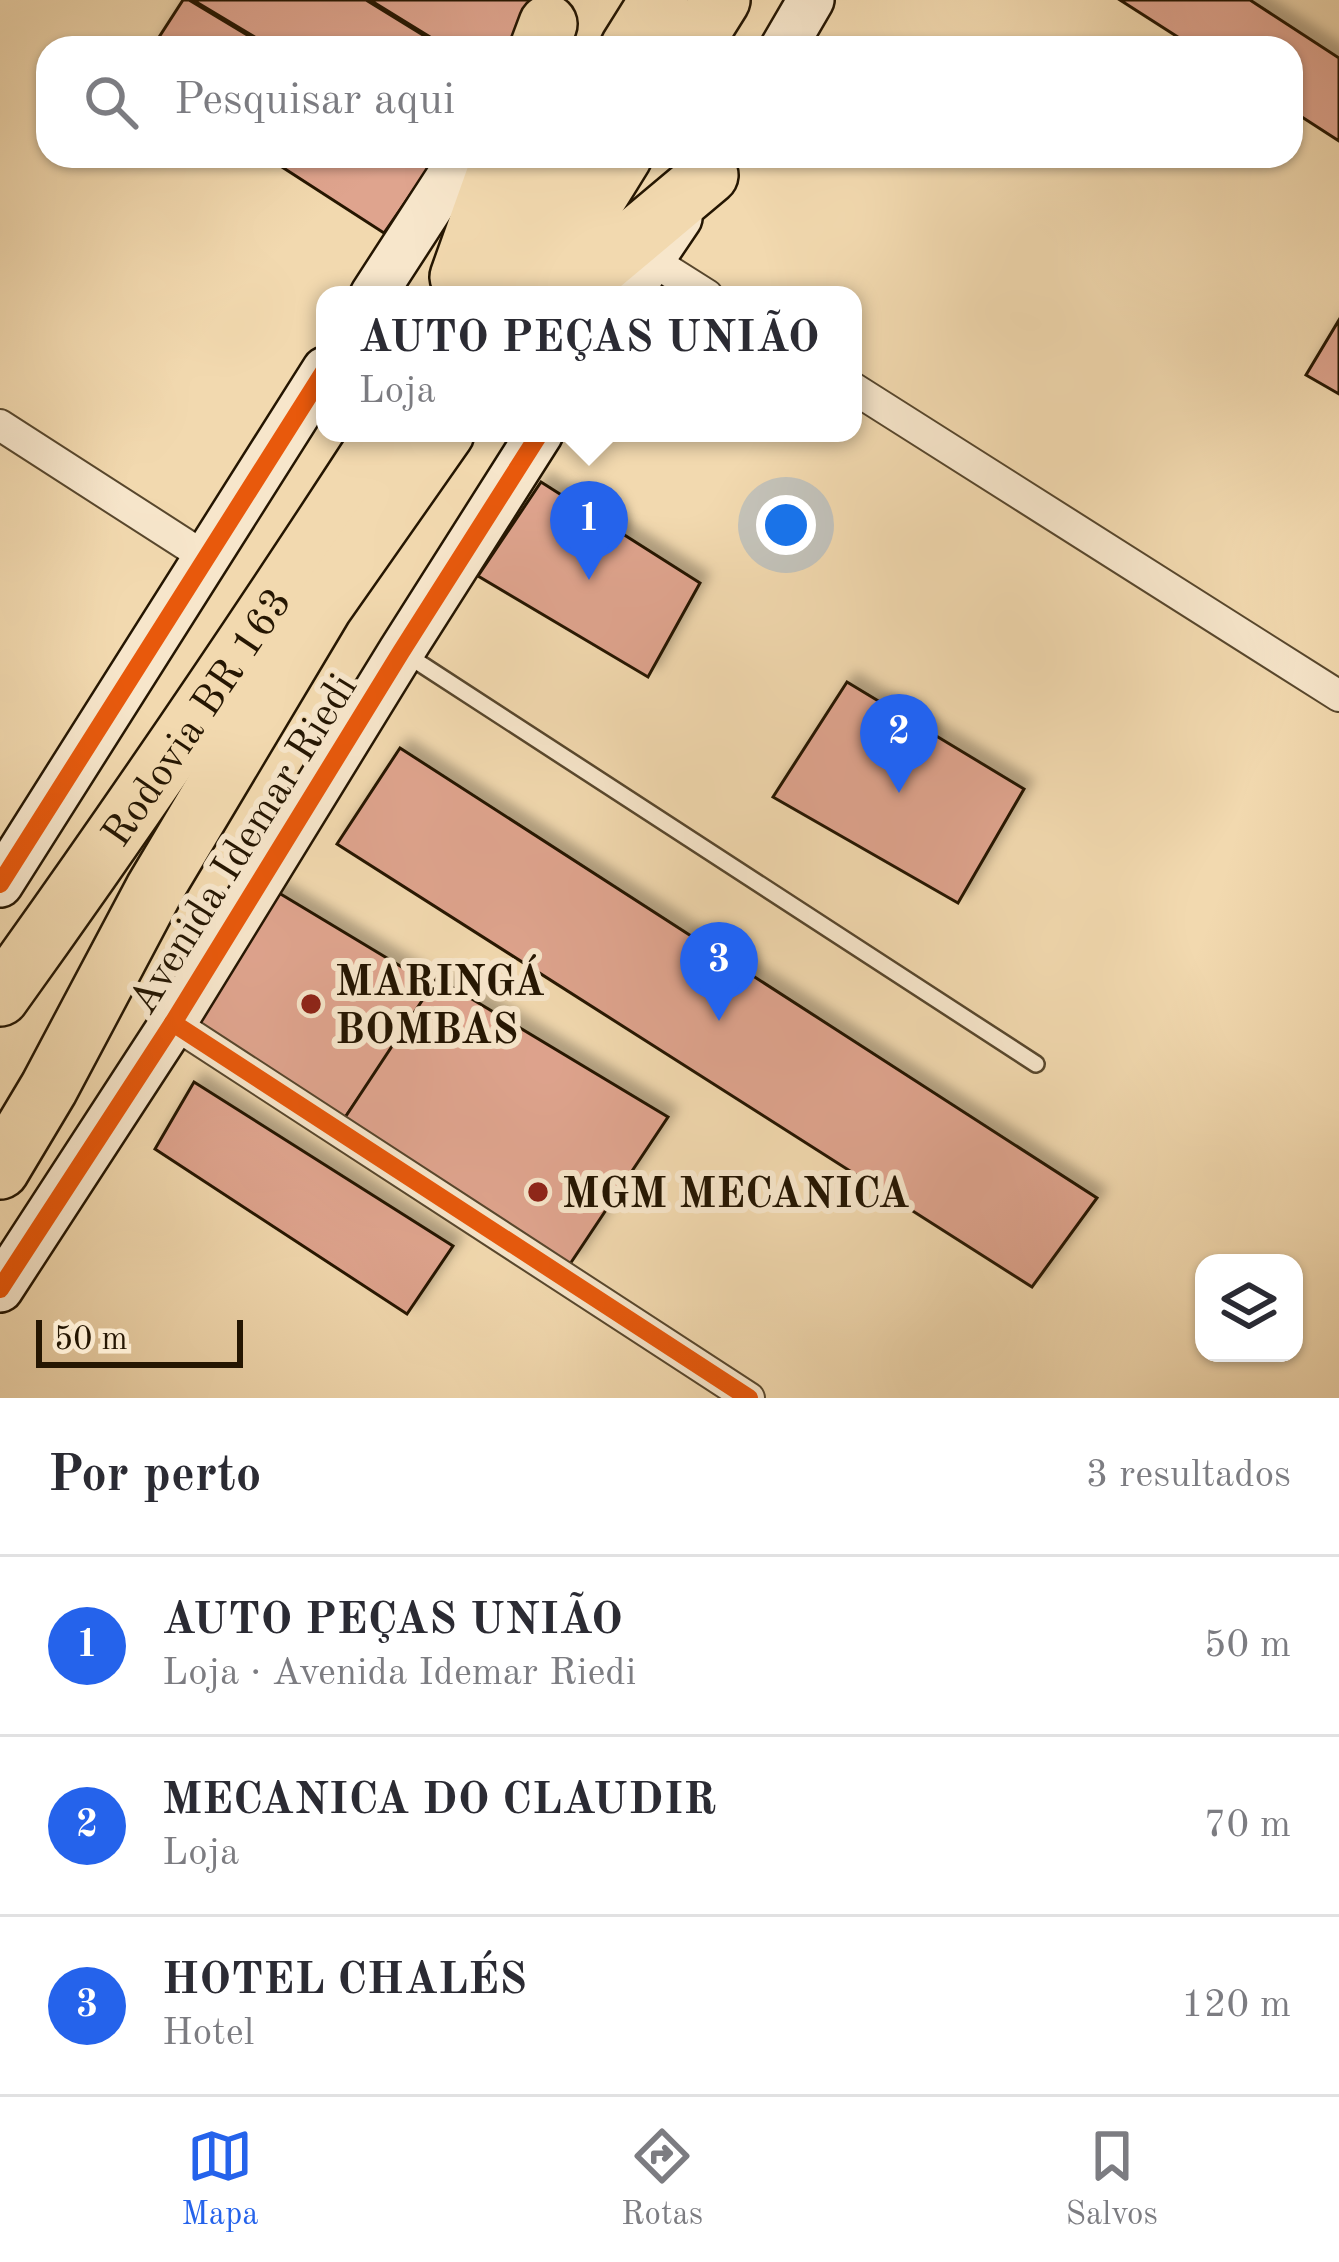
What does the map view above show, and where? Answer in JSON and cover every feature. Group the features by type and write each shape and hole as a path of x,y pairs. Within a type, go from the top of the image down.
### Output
{"highway":[{"path":"636,36 659,0"},
{"path":"698,36 721,0"},
{"path":"456,286 498,168"},
{"path":"479,286 555,168"},
{"path":"543,286 616,168"},
{"path":"576,286 713,168"},
{"name":"Rodovia BR 163","path":"0,997 118,833 378,442"},
{"name":"Rodovia BR 163","path":"0,1170 154,890 322,607 439,442"}],"street":[{"path":"791,36 812,0"},
{"path":"379,286 455,168"},
{"path":"672,286 638,277 714,168"},
{"path":"0,884 316,384"},
{"path":"862,394 1339,696"},
{"path":"0,425 205,556"},
{"name":"Avenida Idemar Riedi","path":"0,1289 173,1023 534,442"},
{"path":"173,1023 749,1398"}],"lane":[{"path":"401,652 1036,1064"}],"building":[{"path":"183,0 189,0 249,36 160,36"},
{"path":"193,0 366,0 424,36 253,36"},
{"path":"370,0 529,0 538,6 518,36 428,36"},
{"path":"1120,0 1250,0 1339,58 1339,141 1303,118 1303,36 1176,36"},
{"path":"284,168 429,168 384,233"},
{"path":"1339,320 1339,394 1306,375"},
{"path":"541,482 700,583 648,677 478,576"},
{"path":"847,682 1024,789 958,903 773,797"},
{"path":"400,748 1097,1198 1032,1287 337,844"},
{"name":"MARINGÁ BOMBAS","path":"274,890 435,987 344,1119 188,1022"},
{"name":"MGM MECANICA","path":"437,978 668,1117 570,1264 344,1119"},
{"path":"194,1082 453,1246 407,1314 155,1149"}],"cycle path":[{"path":"0,884 316,384"},
{"path":"0,1289 173,1023 534,442"},
{"path":"173,1023 749,1398"}],"place":[{"name":"AUTO PEÇAS UNIÃO","path":"589,580"},
{"name":"MECANICA DO CLAUDIR","path":"899,793"},
{"name":"MARINGÁ BOMBAS","path":"311,1004"},
{"name":"HOTEL CHALÉS","path":"719,1021"},
{"name":"MGM MECANICA","path":"538,1192"}]}
